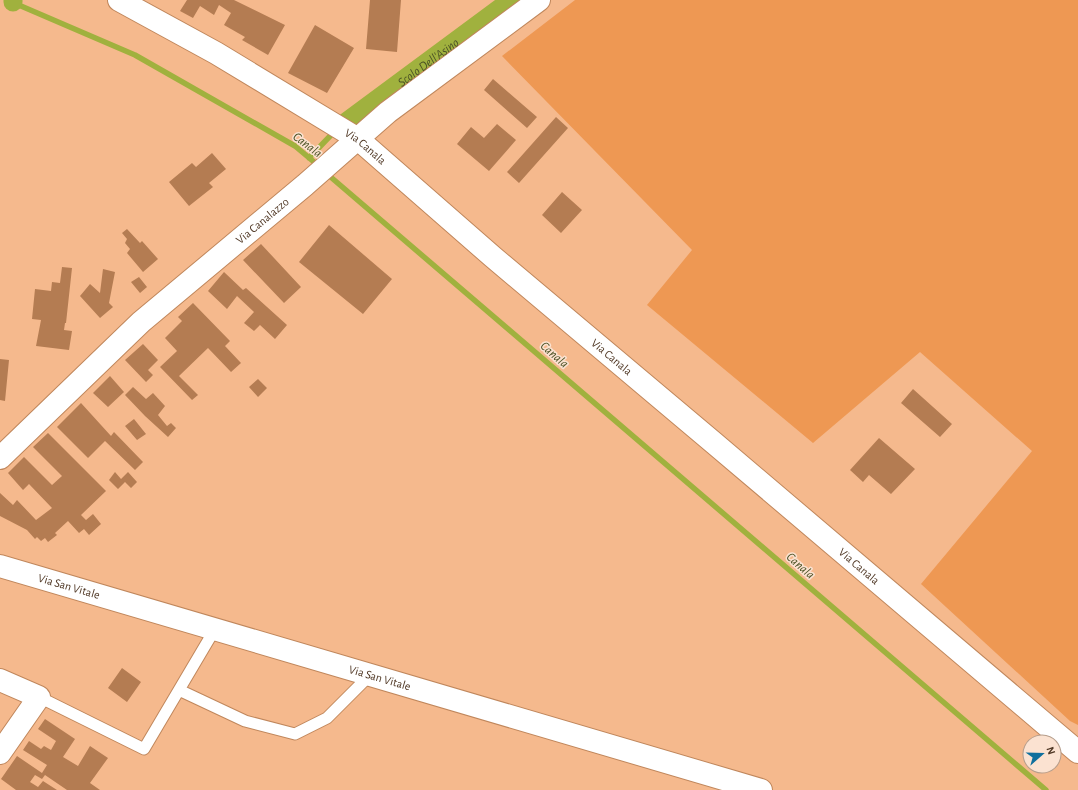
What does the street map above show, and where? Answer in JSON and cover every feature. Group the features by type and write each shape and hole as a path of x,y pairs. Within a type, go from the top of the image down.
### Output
{"street":[{"name":"Via Canala","path":"119,0 216,53 354,143 493,257 1078,752"},
{"name":"Via Canalazzo","path":"0,458 141,322 305,185 388,112 539,0"},
{"name":"Via San Vitale","path":"0,566 761,790"},
{"path":"0,680 39,697 0,753"}],"lane":[{"path":"39,697 144,749 216,629"},
{"path":"179,690 245,721 295,734 327,718 370,675"}],"shaded area":[{"path":"575,0 1078,0 1078,725 1070,721 921,584 1032,451 920,352 813,443 647,305 692,250 502,56"}],"building":[{"path":"187,0 234,0 285,25 268,55 242,40 245,37 224,25 231,13 219,5 214,15 200,6 193,18 180,11"},
{"path":"370,0 401,0 397,52 366,49"},
{"path":"315,25 354,48 327,93 288,73"},
{"path":"493,79 537,117 527,128 484,90"},
{"path":"556,117 568,128 519,183 507,172"},
{"path":"497,124 516,140 489,171 457,144 471,127 484,138"},
{"path":"212,153 226,169 209,183 213,187 189,206 169,182 192,163 196,167"},
{"path":"562,192 582,210 561,233 542,215"},
{"path":"329,225 392,279 363,314 299,262"},
{"path":"127,229 140,243 142,241 158,259 143,272 127,253 130,249 125,243 127,239 122,233"},
{"path":"261,244 301,287 284,303 243,260"},
{"path":"62,267 72,268 64,330 72,331 69,350 36,346 41,320 32,319 35,289 51,291 52,282 60,283"},
{"path":"103,269 115,272 109,303 113,307 100,318 80,296 90,284 100,293"},
{"path":"224,272 243,290 246,288 287,325 275,339 260,325 254,331 244,323 254,312 237,296 227,309 208,291"},
{"path":"139,277 147,287 140,293 131,282"},
{"path":"193,303 230,341 225,346 241,363 231,372 208,348 179,376 198,395 192,400 160,367 177,351 165,338 182,321 178,317"},
{"path":"143,344 158,360 148,370 153,375 146,382 125,360"},
{"path":"0,359 9,360 5,401 0,400"},
{"path":"110,376 124,392 108,407 93,393"},
{"path":"258,379 267,388 258,397 249,387"},
{"path":"133,387 146,399 153,393 165,406 158,415 167,426 171,423 176,428 168,437 125,395"},
{"path":"913,389 952,424 940,437 901,403"},
{"path":"81,403 111,436 114,432 143,462 135,470 105,441 88,458 57,427"},
{"path":"134,419 146,434 137,440 125,426"},
{"path":"48,433 106,491 81,515 86,520 93,514 101,524 89,535 84,529 79,533 68,521 55,533 57,535 48,542 45,538 41,541 37,537 35,539 27,530 0,516 0,493 13,505 17,500 36,520 52,508 29,484 23,490 8,473 24,457 52,485 62,476 33,447"},
{"path":"879,438 915,469 891,494 869,475 863,482 850,470"},
{"path":"115,472 121,479 128,472 137,482 131,488 125,482 118,489 109,480"},
{"path":"122,668 141,682 127,702 108,688"},
{"path":"45,719 75,739 63,757 78,766 90,746 108,758 90,783 100,790 67,790 45,775 42,779 35,775 30,782 38,787 43,781 57,790 16,790 1,779 17,756 42,773 47,765 23,750 29,741 41,749 44,746 51,750 56,741 38,729"}],"waterway":[{"name":"Canala","path":"7,0 135,55 295,146 320,167"},
{"name":"Scolo Dell'Asino","path":"345,123 511,0"},
{"name":"Scolo Dell'Asino","path":"309,158 332,134"},
{"name":"Canala","path":"326,173 1046,790"}]}
